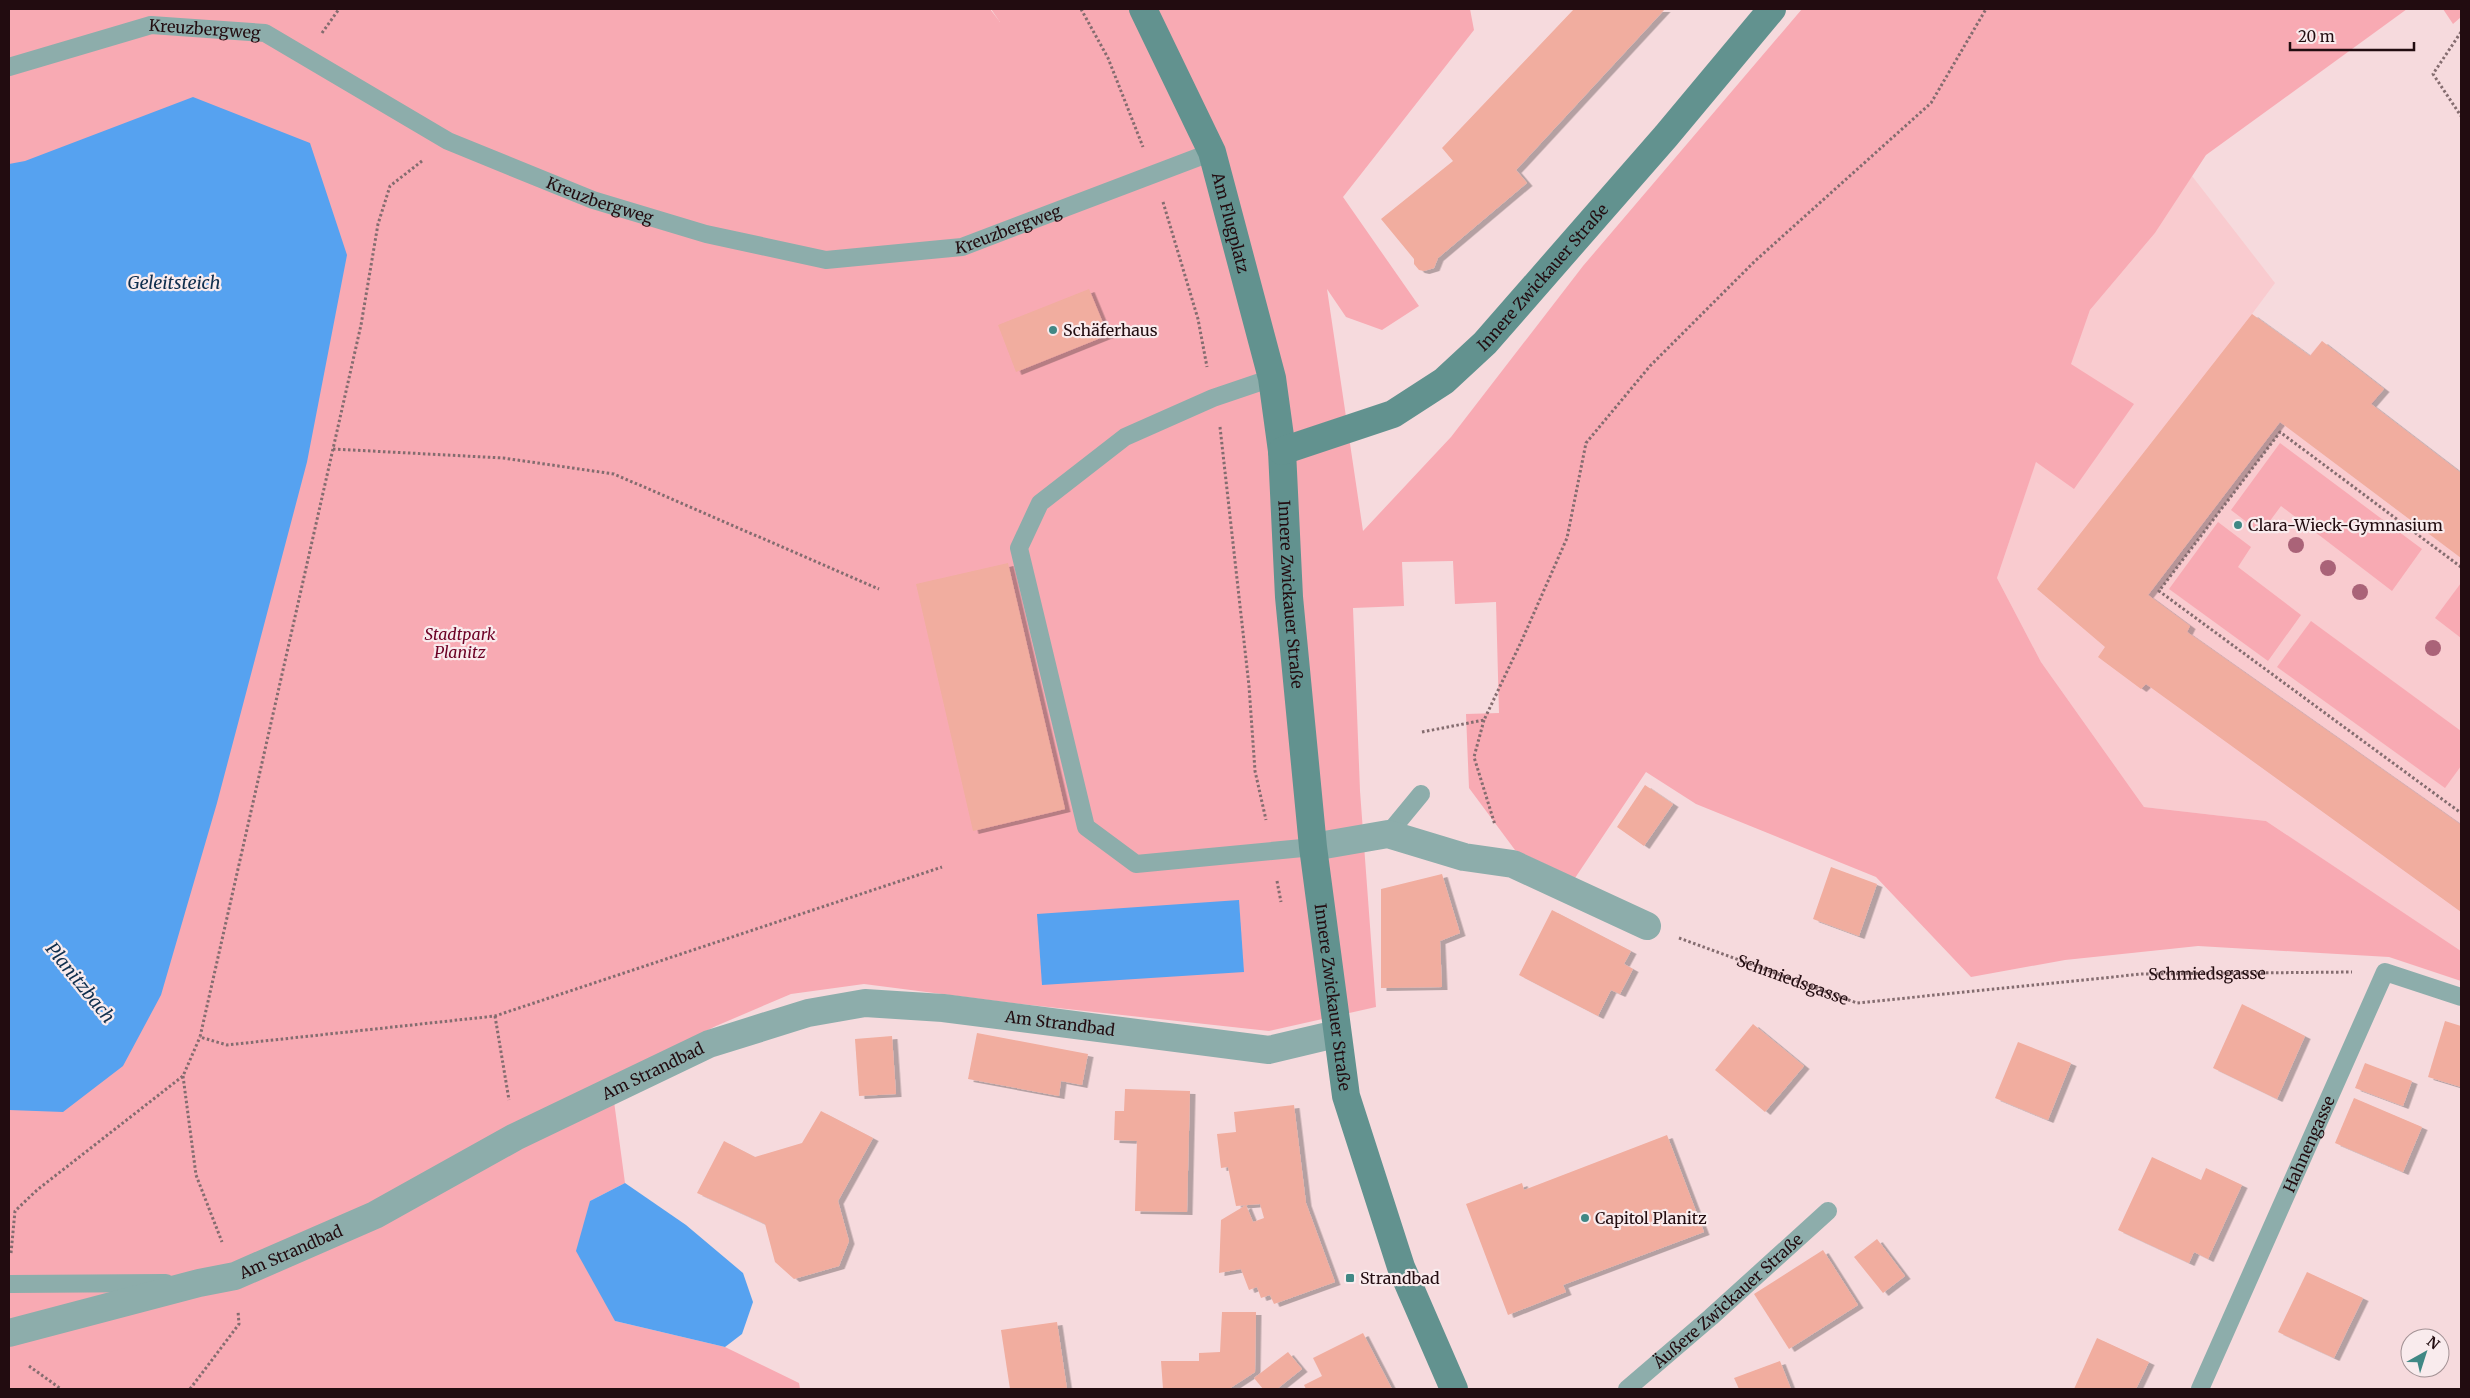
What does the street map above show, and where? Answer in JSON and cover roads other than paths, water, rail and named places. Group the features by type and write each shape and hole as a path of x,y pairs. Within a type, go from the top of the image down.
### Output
{"main road":[{"name":"Am Flugplatz","path":"1143,9 1212,152 1272,378 1282,451"},
{"name":"Innere Zwickauer Straße","path":"1454,1389 1401,1267 1346,1096 1336,1034 1313,847 1289,598 1282,451 1393,414 1444,381 1484,343 1666,136 1772,9"}],"street":[{"path":"1313,847 1388,834 1464,857 1513,864 1647,926"},
{"name":"Am Strandbad","path":"9,1334 235,1276 375,1215 515,1137 709,1044 808,1012 865,1003 943,1008 1269,1050 1336,1034"}],"lane":[{"name":"Kreuzbergweg","path":"9,67 151,25 265,34 448,141 593,200 706,234 826,260 962,247 1212,152"},
{"path":"1272,378 1213,398 1125,437 1040,503 1020,548 1086,827 1136,864 1313,847"},
{"path":"1388,834 1421,794"},
{"name":"Hahnengasse","path":"2200,1389 2385,972 2461,997"},
{"name":"Äußere Zwickauer Straße","path":"1626,1389 1711,1318 1828,1210"},
{"path":"9,1284 199,1284"}],"water":[{"name":"Geleitsteich","path":"193,97 310,143 347,255 307,462 217,803 161,995 123,1066 63,1112 9,1110 9,164 25,161"},
{"path":"1239,900 1244,972 1042,985 1037,914"},
{"path":"625,1183 686,1225 743,1273 753,1302 742,1334 725,1347 615,1321 576,1251 590,1201"}],"place":[{"name":"Schäferhaus","path":"1053,330"},
{"name":"Clara-Wieck-Gymnasium","path":"2238,525"},
{"name":"Capitol Planitz","path":"1585,1218"},
{"name":"Strandbad","path":"1350,1278"}],"park label":[{"name":"Stadtpark Planitz","path":"460,643"}],"water label":[{"name":"Planitzbach","path":"80,983"}]}
